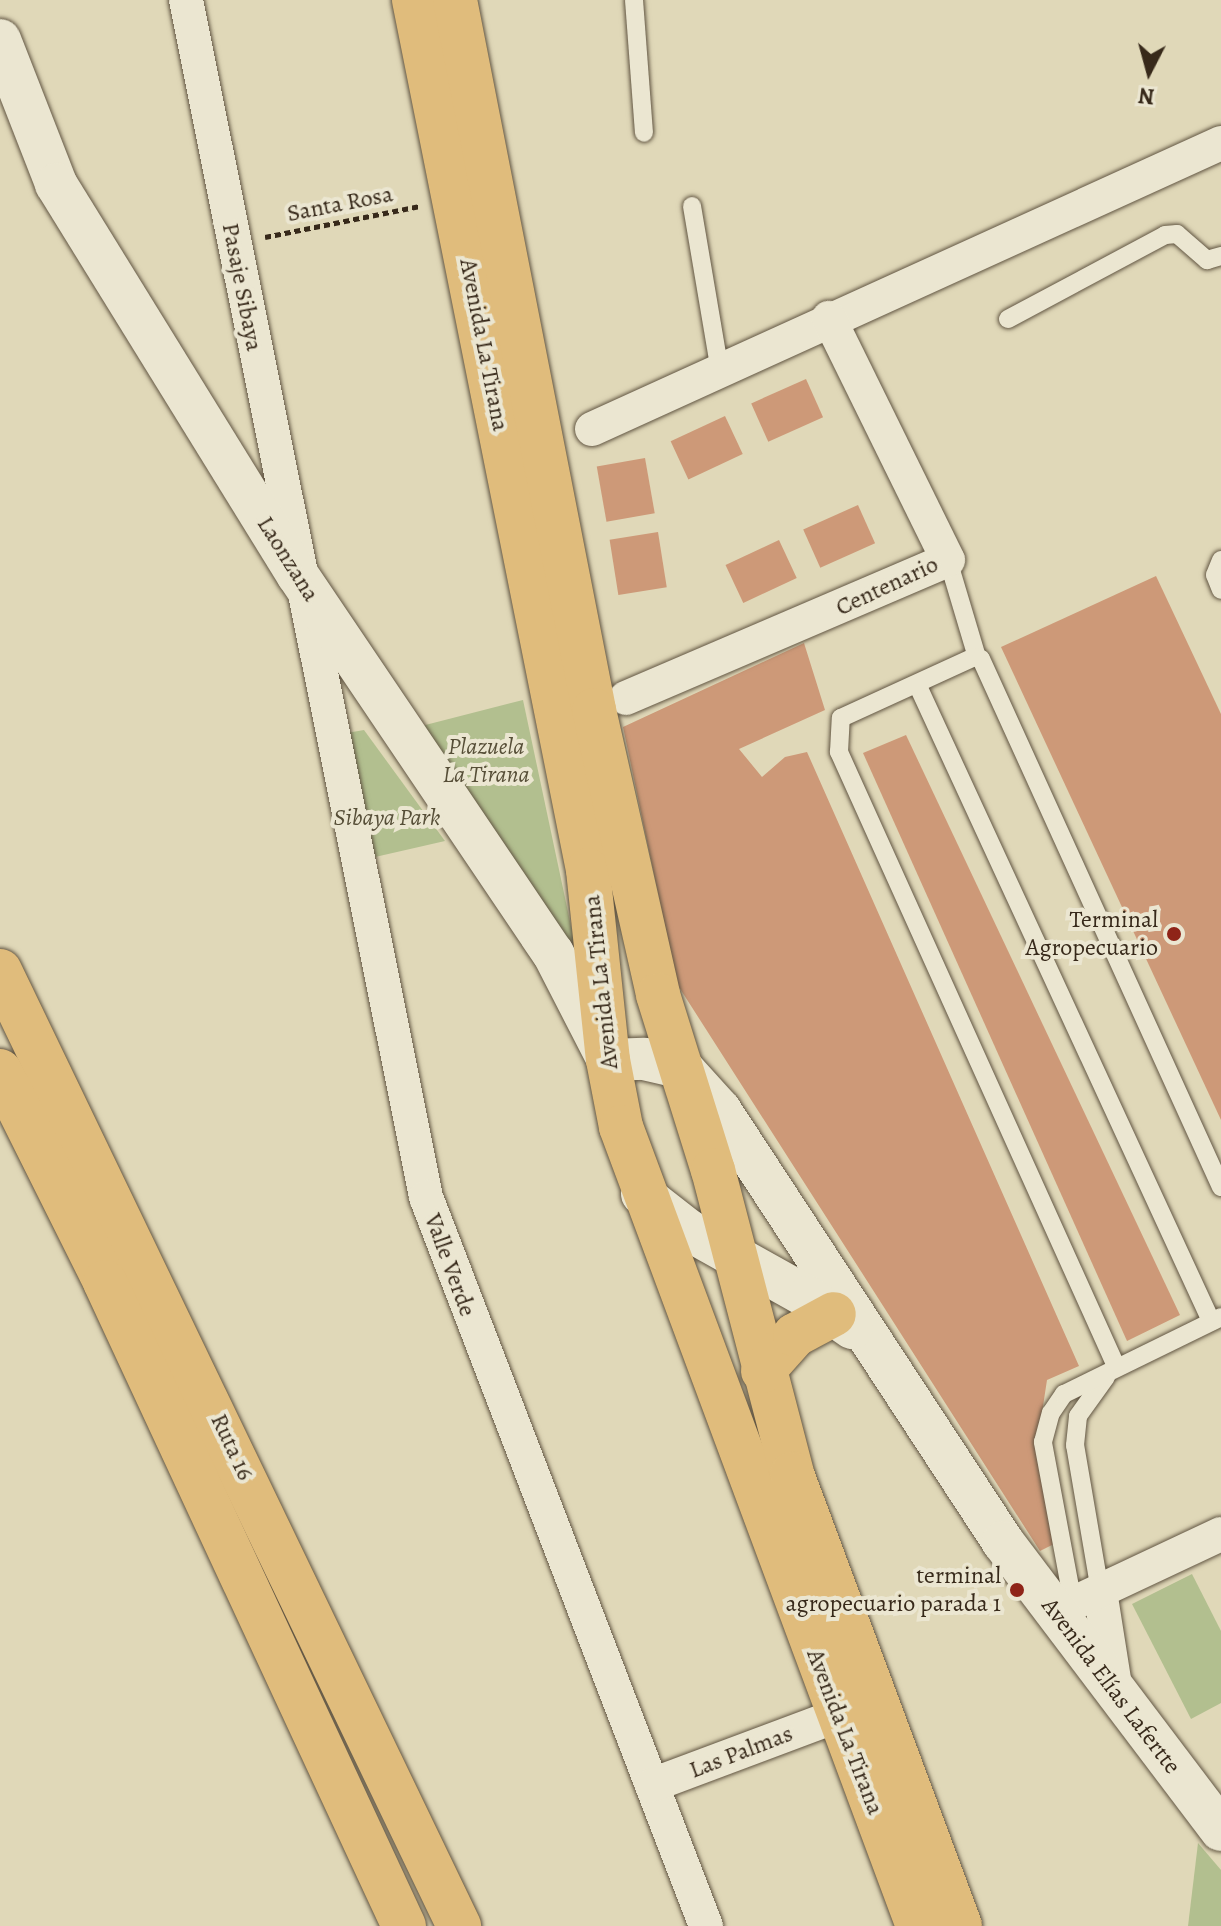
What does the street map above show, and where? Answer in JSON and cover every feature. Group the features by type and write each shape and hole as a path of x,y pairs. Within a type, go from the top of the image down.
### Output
{"highway":[{"name":"Avenida La Tirana","path":"414,0 588,870 608,1060 642,1194 858,1708 960,1926"},
{"name":"Avenida La Tirana","path":"455,0 619,830 655,982 736,1257 763,1371 918,1926"},
{"name":"Ruta 16","path":"0,971 459,1926"},
{"name":"Ruta 16","path":"0,1071 105,1282 404,1926"},
{"path":"763,1371 795,1335 834,1314"}],"street":[{"name":"Pasaje Sibaya","path":"186,0 297,574"},
{"name":"Laonzana","path":"0,40 56,184 297,574 533,922 608,1060"},
{"path":"592,429 829,318 1221,143"},
{"name":"Centenario","path":"626,698 948,560 829,318"},
{"name":"Valle Verde","path":"297,574 426,1197 706,1926"},
{"path":"608,1060 644,1059 682,1068"},
{"name":"Avenida Elías Lafertte","path":"682,1068 736,1131 869,1341 1076,1602 1116,1693 1221,1830"},
{"name":"Avenida Elías Lafertte","path":"642,1194 688,1230 834,1314 869,1341"},
{"path":"1076,1602 1221,1534"},
{"name":"Las Palmas","path":"652,1785 858,1708"}],"lane":[{"path":"634,0 644,133"},
{"path":"692,206 720,371"},
{"path":"1008,319 1165,235 1177,234 1207,260 1221,256"},
{"path":"948,560 977,657 1221,1187"},
{"path":"1221,560 1215,575 1221,590"},
{"path":"977,657 841,718 839,752 1116,1366"},
{"path":"917,684 1216,1319 1064,1394 1051,1413 1043,1442 1076,1602"},
{"path":"1076,1602 1075,1445 1078,1416 1116,1366"}],"path":[{"name":"Santa Rosa","path":"233,243 454,200"}],"green space":[{"name":"Plazuela La Tirana","path":"523,700 578,959 402,731"},
{"name":"Sibaya Park","path":"364,730 445,841 362,860 335,735"},
{"path":"1192,1574 1221,1631 1221,1703 1191,1719 1132,1604"},
{"path":"1198,1843 1221,1870 1221,1926 1188,1926"}],"building":[{"path":"806,379 823,417 768,442 751,403"},
{"path":"725,416 743,454 688,479 671,441"},
{"path":"645,458 655,513 606,522 597,467"},
{"path":"858,505 875,543 820,568 803,529"},
{"path":"658,532 667,587 618,595 610,540"},
{"path":"779,540 797,578 743,603 726,565"},
{"path":"1156,576 1221,714 1221,1120 1001,647"},
{"path":"804,643 825,710 739,749 762,777 785,757 807,752 1079,1366 1047,1380 1038,1439 1058,1542 1040,1551 677,984 623,727"},
{"path":"906,735 1180,1315 1127,1341 863,753"}],"place":[{"name":"Terminal Agropecuario","path":"1174,934"},
{"name":"terminal agropecuario parada 1","path":"1017,1590"}]}
